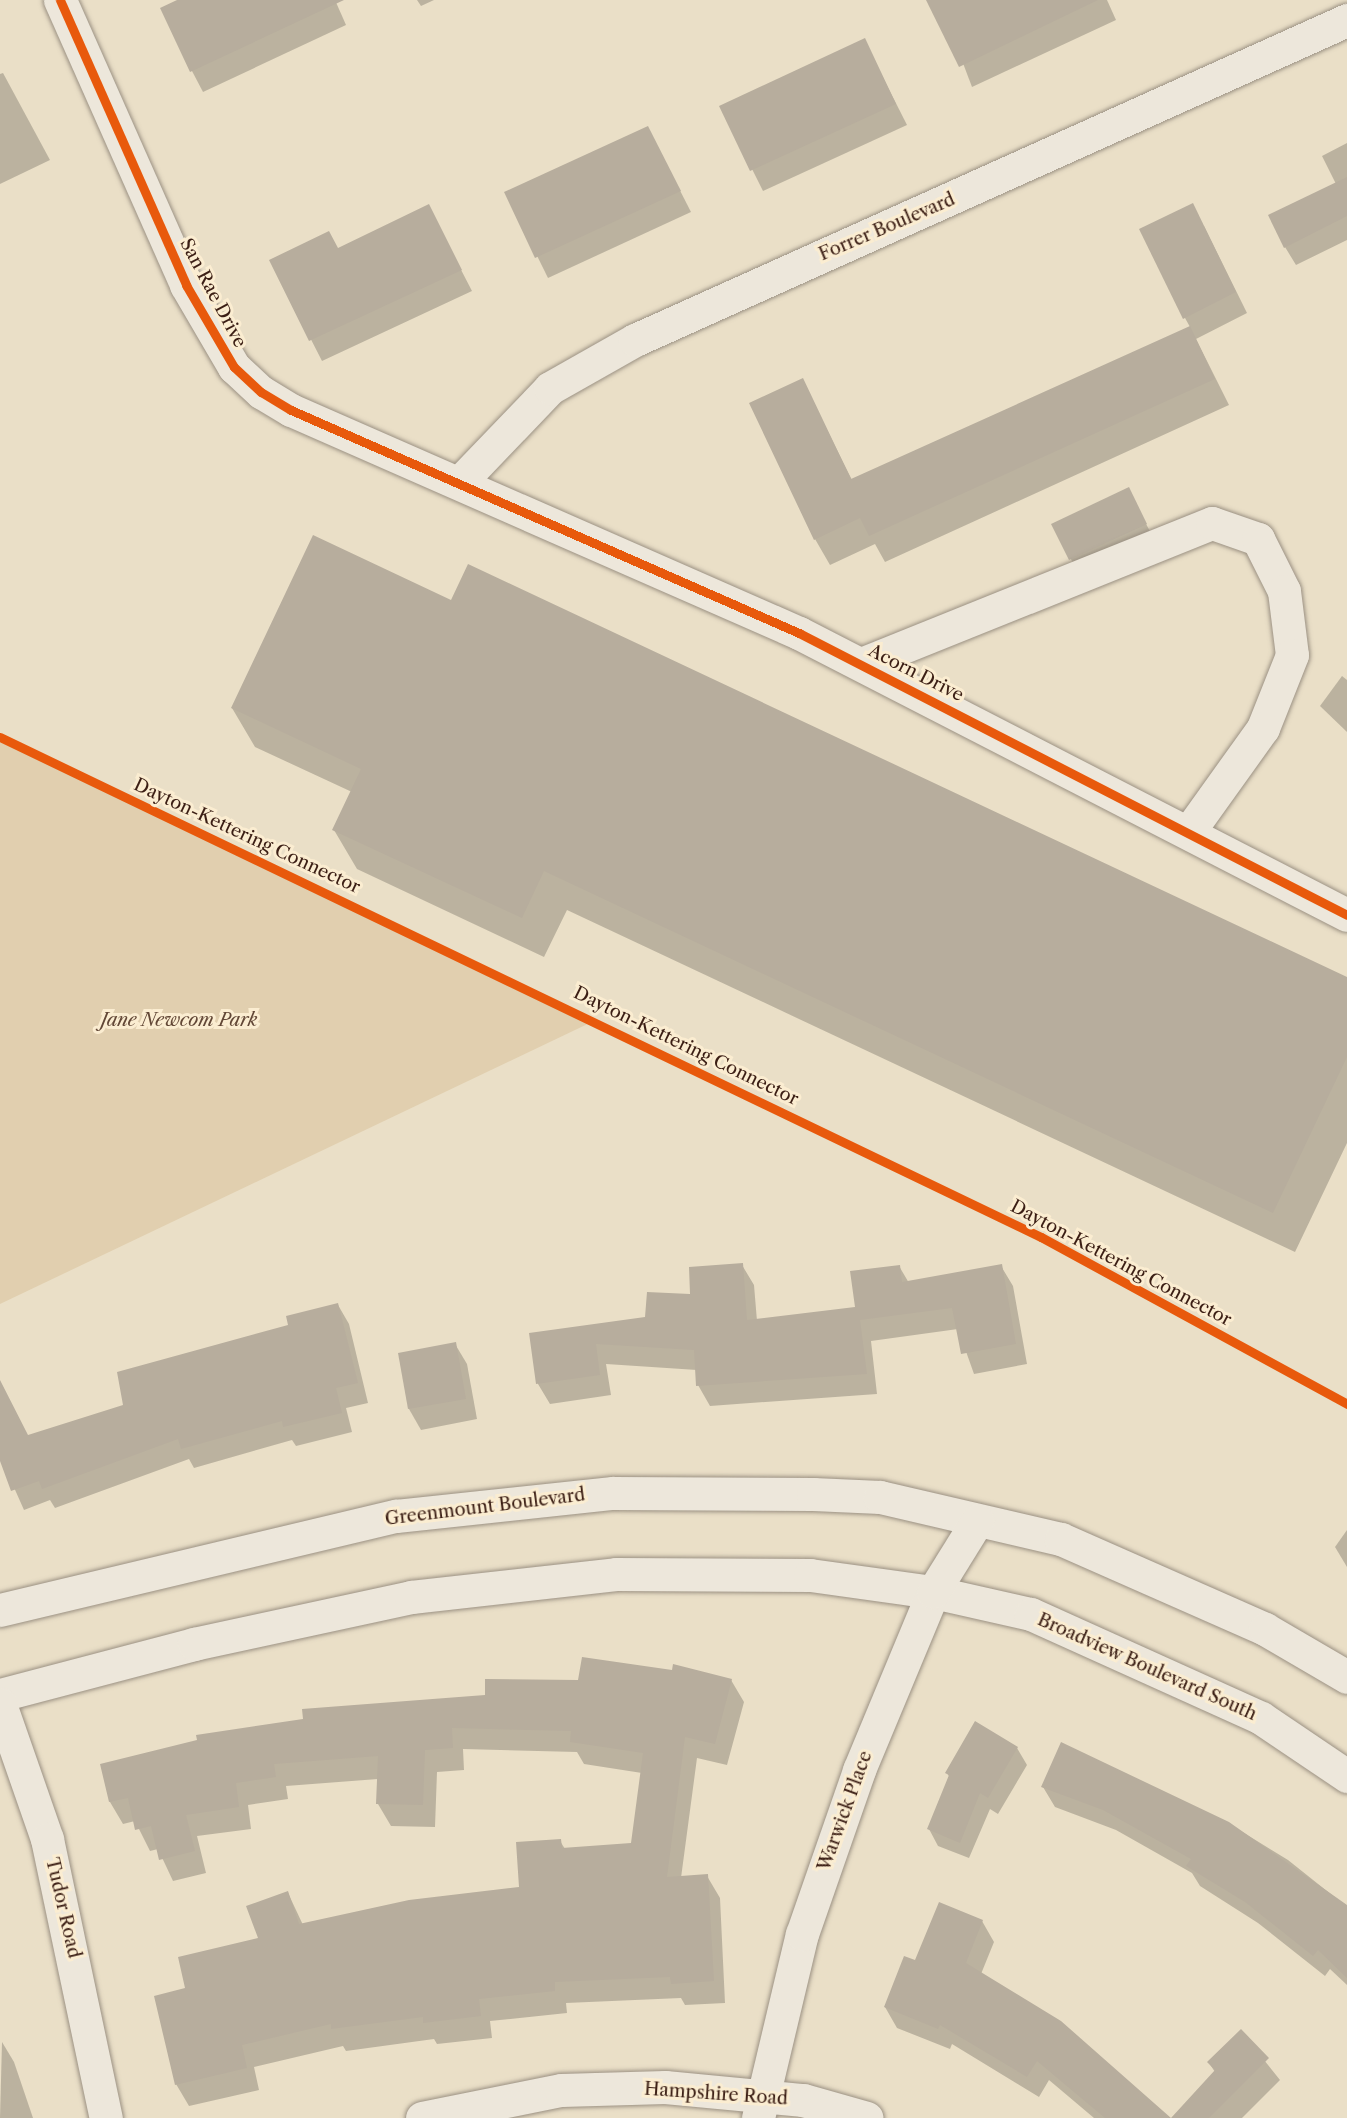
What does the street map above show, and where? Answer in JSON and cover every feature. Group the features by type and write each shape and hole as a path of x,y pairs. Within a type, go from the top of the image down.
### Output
{"street":[{"name":"San Rae Drive","path":"60,0 186,285 234,367 291,410 460,482"},
{"name":"Forrer Boulevard","path":"460,482 550,388 635,340 1347,20"},
{"name":"Acorn Drive","path":"460,482 861,664 1190,830 1347,915"},
{"path":"861,664 1212,522 1258,539 1284,591 1292,655 1263,728 1190,830"},
{"name":"Greenmount Boulevard","path":"0,1610 396,1516 507,1501 613,1493 813,1494 880,1497 977,1521"},
{"path":"977,1521 1061,1539 1265,1629 1347,1677"},
{"name":"Warwick Place","path":"759,2106 802,1934 859,1770 933,1592 977,1521"},
{"path":"0,1695 217,1639 411,1597 515,1581 616,1574 810,1575 933,1592"},
{"name":"Broadview Boulevard South","path":"933,1592 1031,1614 1230,1702 1347,1776"},
{"name":"Tudor Road","path":"0,1704 47,1839 106,2118"},
{"name":"Hampshire Road","path":"422,2118 561,2090 665,2086 759,2106 867,2118"}],"green space":[{"name":"Jane Newcom Park","path":"0,737 596,1020 0,1304"}],"building":[{"path":"177,0 344,0 190,72 160,8"},
{"path":"926,0 1098,0 959,67"},
{"path":"865,38 896,104 750,171 719,106"},
{"path":"648,126 681,191 535,258 504,192"},
{"path":"1347,177 1347,216 1284,248 1268,215"},
{"path":"1193,203 1236,292 1183,319 1139,229"},
{"path":"429,204 462,270 309,341 269,260 329,231 338,248"},
{"path":"1190,326 1215,379 869,536 860,518 814,540 749,403 803,378 851,479"},
{"path":"1129,487 1147,524 1069,560 1051,524"},
{"path":"313,535 451,600 468,564 1347,977 1347,1057 1273,1213 544,871 522,918 332,830 361,769 231,708"},
{"path":"743,1263 747,1320 855,1307 850,1271 900,1265 902,1282 1002,1264 1016,1344 961,1354 952,1308 860,1320 867,1374 696,1386 694,1350 596,1344 600,1375 536,1384 529,1333 645,1317 647,1292 690,1294 689,1267"},
{"path":"338,1303 358,1383 336,1388 342,1413 283,1427 282,1421 181,1449 178,1439 42,1489 39,1481 11,1491 0,1461 0,1380 28,1435 123,1405 117,1372 288,1325 286,1316"},
{"path":"456,1342 466,1399 408,1409 398,1353"},
{"path":"582,1657 672,1670 673,1664 732,1679 715,1744 685,1737 667,1877 708,1874 714,1981 671,1984 670,1977 555,1982 555,1991 479,1999 481,2016 423,2023 423,2017 331,2029 331,2024 242,2045 247,2068 175,2085 154,1996 185,1988 178,1957 258,1938 246,1906 288,1891 299,1924 409,1900 519,1887 516,1842 561,1839 562,1848 631,1843 643,1753 570,1742 571,1731 452,1728 453,1748 425,1750 423,1805 376,1804 378,1756 274,1764 276,1777 236,1783 239,1807 186,1815 195,1851 159,1860 151,1826 135,1830 128,1798 109,1802 100,1764 197,1740 196,1735 303,1719 302,1709 485,1695 485,1679 578,1680"},
{"path":"975,1721 1018,1747 988,1798 980,1793 960,1843 927,1829 949,1775 945,1773"},
{"path":"1061,1742 1229,1822 1347,1905 1347,1978 1318,1950 1313,1956 1245,1902 1186,1866 1191,1859 1103,1810 1041,1787"},
{"path":"939,1902 983,1920 966,1963 1061,2021 1171,2118 1105,2118 1037,2061 1027,2077 940,2025 938,2029 884,2007 904,1956 915,1960"},
{"path":"1241,2029 1269,2058 1209,2118 1171,2118 1215,2070 1207,2062"}],"cycle path":[{"path":"60,0 186,285 234,367 261,392 291,410 799,633 1347,915"},
{"name":"Dayton-Kettering Connector","path":"0,737 1041,1237 1347,1404"}]}
